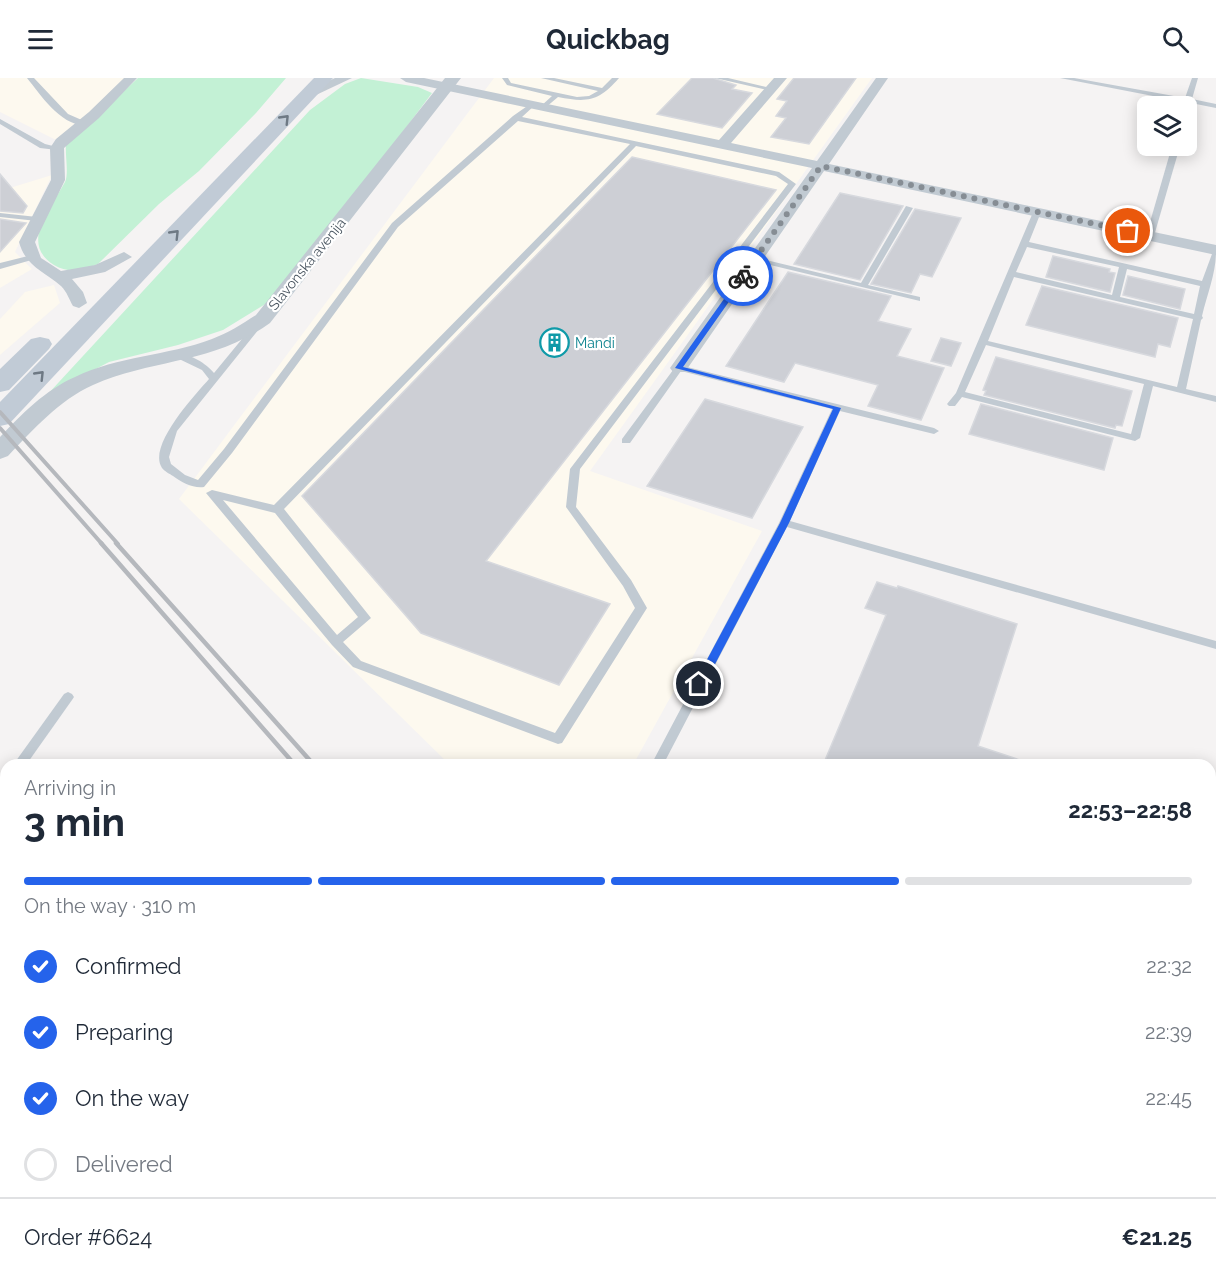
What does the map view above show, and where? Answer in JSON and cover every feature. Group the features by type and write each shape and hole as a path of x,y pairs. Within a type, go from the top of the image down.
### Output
{"main road":[{"path":"0,384 138,243 312,83"},
{"path":"0,418 312,83"}],"street":[{"path":"79,303 72,286 62,276 43,268 32,257 27,242 58,180 57,148 131,78"},
{"path":"312,83 346,78"},
{"path":"406,78 450,82 539,105 1216,252"},
{"path":"722,145 781,78"},
{"path":"679,368 882,78"},
{"name":"Slavonska avenija","path":"0,451 45,406 81,382 103,373 204,350 228,340 263,318 287,291 450,82"},
{"path":"62,276 99,269 138,243"}],"lane":[{"path":"30,78 65,116 81,123"},
{"path":"505,78 509,84 589,100 595,98 616,78"},
{"path":"544,78 603,90"},
{"path":"718,78 772,89"},
{"path":"1063,78 1149,96"},
{"path":"1189,96 1195,78"},
{"path":"200,485 228,451 395,225 516,118 557,95"},
{"path":"1197,105 1216,106"},
{"path":"263,318 172,430 164,457 166,466 212,494 357,664 558,739 641,608 627,583 571,507 576,469 792,184 779,174 516,118"},
{"path":"0,121 44,146 57,148"},
{"path":"277,509 635,143"},
{"path":"1150,236 1173,156"},
{"path":"863,286 909,208"},
{"path":"952,404 960,394 1026,244 1037,212"},
{"path":"0,215 37,219"},
{"path":"1026,244 1205,284"},
{"path":"1181,391 1205,284 1216,252"},
{"path":"0,266 32,257"},
{"path":"754,261 917,299"},
{"path":"1115,298 1124,265"},
{"path":"1013,274 1199,318"},
{"path":"983,342 1216,399"},
{"path":"180,356 205,368 214,380"},
{"path":"626,441 679,368 934,431"},
{"path":"960,394 1135,438 1149,383"},
{"path":"660,759 784,523 837,408"},
{"path":"212,494 277,509 365,618 336,642"},
{"path":"784,523 1216,645"},
{"path":"23,759 68,697"}],"shaded area":[{"path":"0,78 125,78 93,110 56,140 0,112"},
{"path":"494,78 872,78 590,471 762,531 636,759 444,759 179,499"},
{"path":"52,175 15,252 32,269 0,288 0,191"},
{"path":"54,285 60,303 0,355 0,319 25,292"}],"green space":[{"path":"138,78 286,78 256,113 199,171 159,204 98,264 76,270 60,268 44,256 39,246 38,236 46,214 66,179 66,145"},
{"path":"361,78 418,87 432,93 280,295 223,330 178,345 109,362 47,395 310,110 345,84"}],"building":[{"path":"692,78 713,78 736,85 732,89 752,93 722,128 657,114"},
{"path":"794,78 856,78 809,144 771,137 786,118 776,116 787,101 777,99"},
{"name":"Mandi","path":"632,157 776,190 486,561 610,604 559,685 421,633 302,496"},
{"path":"0,174 27,206 23,213 0,211"},
{"path":"840,193 903,206 860,280 794,264"},
{"path":"915,209 961,218 932,277 920,274 911,293 871,284"},
{"path":"0,219 26,223 0,252"},
{"path":"1053,256 1110,269 1109,272 1115,273 1110,292 1046,277"},
{"path":"788,272 891,296 878,321 911,329 897,356 944,368 921,420 868,406 878,385 795,363 784,382 726,366"},
{"path":"1128,276 1185,289 1180,309 1123,295"},
{"path":"1042,286 1178,318 1170,347 1158,344 1155,357 1026,325"},
{"path":"941,338 961,343 951,366 931,361"},
{"path":"996,357 1132,391 1122,426 1116,425 1115,428 984,395 986,391 983,390"},
{"path":"705,399 803,427 752,518 647,486"},
{"path":"981,404 1113,438 1104,470 969,434"},
{"path":"877,582 897,588 898,586 1017,624 978,746 1017,759 826,759 886,615 865,608"}],"railway":[{"path":"0,412 118,544"},
{"path":"0,428 102,544"},
{"path":"101,543 290,759"},
{"path":"116,543 309,759"}],"way so far":[{"path":"743,276 821,166 1128,231"}],"place":[{"name":"Mandi","path":"554,343"}],"route":[{"path":"699,684 784,523 837,408 679,368 743,276"}]}
